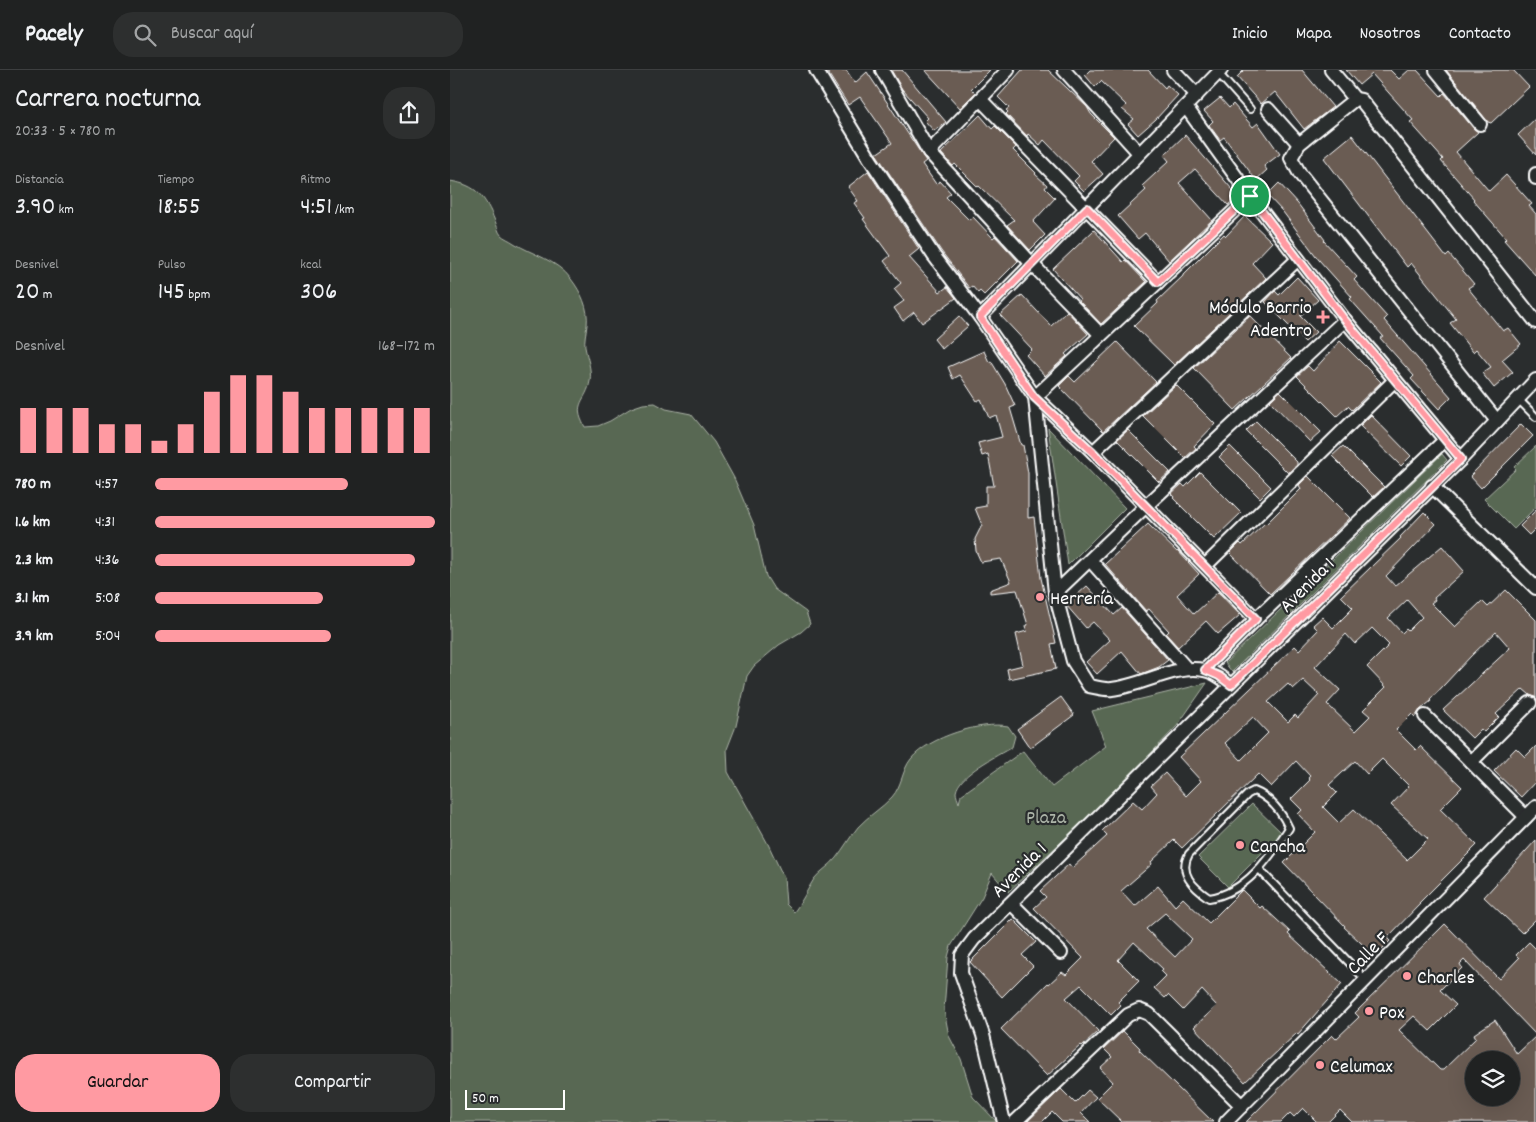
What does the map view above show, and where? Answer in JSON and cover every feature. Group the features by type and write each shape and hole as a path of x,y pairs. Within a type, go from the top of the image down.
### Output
{"street":[{"path":"816,70 870,159 934,256 980,317 1034,397 1093,452 1256,619"},
{"path":"882,70 929,152 1101,336"},
{"path":"929,152 1008,70"},
{"path":"1064,70 1140,153"},
{"path":"1172,70 1197,95"},
{"path":"1331,70 1355,99 1361,100 1536,322"},
{"path":"1436,70 1480,124"},
{"path":"980,317 1220,72"},
{"path":"980,99 1158,282"},
{"path":"1355,99 1299,144 1291,158 1300,174 1496,421"},
{"path":"1186,106 1250,196 1345,320 1461,459"},
{"path":"1268,109 1299,144"},
{"path":"1034,397 1250,196"},
{"path":"1093,452 1298,259"},
{"path":"1055,593 1345,320"},
{"path":"1205,566 1395,380"},
{"name":"Avenida 1","path":"1004,1122 983,1035 961,973 962,955 974,939 1461,459 1536,380"},
{"path":"1034,397 1055,593 1073,661 1089,686 1110,690 1141,683 1186,668 1205,670 1219,676 1231,685"},
{"path":"1205,670 1256,619 1445,440"},
{"path":"1432,486 1536,588"},
{"path":"1090,560 1186,668"},
{"path":"1471,762 1530,703"},
{"path":"1425,716 1526,817"},
{"name":"Calle F","path":"1226,1122 1536,807"},
{"path":"1011,903 1061,953"},
{"path":"1015,1122 1128,1015 1139,1010 1149,1014 1242,1106"}],"lane":[{"path":"1220,72 1250,109"},
{"path":"1518,399 1536,417"},
{"path":"1254,791 1260,793 1282,813 1289,828 1259,869 1222,896 1209,898 1197,890 1185,872 1184,863 1189,854 1248,794 1254,791"},
{"path":"1259,869 1366,980"}],"green space":[{"name":"Plaza","path":"450,181 467,186 479,193 488,205 501,235 559,267 578,289 584,300 587,312 585,344 590,381 579,412 585,427 598,426 631,408 643,404 655,403 666,409 691,414 714,442 734,478 754,525 766,576 774,589 806,612 810,624 801,632 779,645 754,666 747,676 736,726 727,749 728,772 768,844 784,878 786,904 794,912 814,879 834,861 858,827 892,797 911,759 930,744 956,732 984,726 1008,726 1015,736 1012,747 971,772 964,779 956,792 959,803 961,795 1023,751 1052,787 1106,746 1092,711 1207,683 1177,726 1109,797 1008,892 992,873 982,897 951,946 948,957 944,1010 949,1036 961,1059 973,1097 997,1122 450,1122"},
{"path":"1048,428 1125,508 1068,565"},
{"path":"1536,446 1536,507 1514,529 1484,499 1516,469 1514,467"},
{"path":"1442,454 1447,460 1232,672 1225,663"},
{"name":"Cancha","path":"1252,804 1282,833 1228,887 1198,857"}],"building":[{"path":"826,70 846,70 855,83 867,72 926,161 922,164 936,184 940,181 951,193 946,197 969,220 973,217 993,238 995,236 1018,261 984,295 980,291 978,293 972,286 969,288 941,251 876,154 892,143 860,97 848,105"},
{"path":"891,70 902,70 946,122 934,131 925,121 928,118 902,89"},
{"path":"925,70 990,70 971,89 975,93 960,108"},
{"path":"1022,70 1048,70 1087,107 1091,114 1114,137 1091,161 1103,174 1084,191 1074,181 1079,176 1044,140 1040,145 1028,134 1027,136 1006,114 1008,112 1006,110 1009,108 998,97"},
{"path":"1090,70 1148,70 1165,88 1167,85 1178,95 1138,135 1128,124 1134,119 1122,109 1126,105 1101,81 1095,87 1085,75"},
{"path":"1244,70 1302,70 1333,107 1304,129 1275,92 1261,104 1237,77"},
{"path":"1346,70 1390,70 1399,79 1409,70 1417,70 1441,96 1444,93 1478,132 1456,152 1489,191 1506,175 1532,204 1529,206 1536,214 1536,276 1504,240 1506,238 1441,161 1443,159 1410,122 1413,120 1372,74 1359,85"},
{"path":"1446,70 1513,70 1529,87 1491,123 1488,122"},
{"path":"1220,98 1229,108 1233,104 1253,127 1258,123 1280,154 1264,166 1267,170 1256,180 1224,137 1220,140 1209,125 1213,121 1204,111"},
{"path":"980,115 992,129 995,126 1016,147 1013,150 1047,185 1045,188 1055,198 1033,222 1045,235 1030,250 1007,225 1014,220 941,153"},
{"path":"1536,118 1536,155 1518,135"},
{"path":"1185,135 1238,196 1228,205 1195,169 1179,183 1212,220 1169,261 1145,233 1138,239 1118,216 1146,190 1142,186 1169,161 1164,155"},
{"path":"1352,135 1446,257 1449,254 1474,284 1468,288 1503,331 1508,328 1521,344 1502,360 1513,372 1494,388 1482,373 1491,367 1476,349 1473,352 1450,323 1456,319 1411,263 1407,267 1324,158"},
{"path":"868,171 919,249 909,257 940,292 947,287 956,298 922,323 914,312 903,321 894,308 904,301 894,289 901,283 884,261 890,256 863,219 865,218 854,203 858,201 848,187"},
{"path":"1279,183 1298,204 1324,241 1357,277 1354,280 1387,317 1384,320 1451,397 1439,409 1411,379 1414,376 1380,338 1383,336 1350,299 1352,297 1319,260 1283,212 1267,195"},
{"path":"1245,216 1272,242 1252,263 1266,278 1174,365 1134,326 1224,234 1226,236"},
{"path":"1094,230 1123,262 1125,260 1146,282 1101,324 1053,269"},
{"path":"1297,277 1318,300 1300,316 1316,332 1305,342 1265,302 1275,291 1279,295"},
{"path":"1022,295 1051,326 1067,311 1088,334 1065,354 1067,356 1045,376 1026,355 1032,349 1000,315"},
{"path":"959,316 968,326 942,349 934,339"},
{"path":"1250,316 1291,358 1235,410 1194,368"},
{"path":"1340,341 1381,382 1352,410 1348,406 1337,416 1297,376 1308,366 1313,371"},
{"path":"1117,342 1156,382 1103,431 1059,386 1069,376 1075,382"},
{"path":"984,351 989,362 991,361 1005,384 1015,406 1010,408 1021,445 1023,445 1028,473 1028,518 1034,517 1041,578 1056,643 1051,644 1056,669 1009,679 1007,669 1023,665 1016,634 1027,631 1025,626 1028,625 1017,590 990,593 990,590 1011,582 1001,559 981,562 976,551 975,539 982,525 975,508 986,506 986,486 994,486 988,454 982,456 978,443 1002,437 996,415 989,418 981,399 977,401 960,375 953,379 948,367"},
{"path":"1176,385 1215,424 1194,446 1196,448 1185,458 1143,416"},
{"path":"1280,391 1321,432 1310,442 1270,401"},
{"path":"1371,415 1411,456 1401,466 1360,426"},
{"path":"1256,421 1297,462 1297,465 1288,473 1246,431"},
{"path":"1521,424 1533,436 1481,488 1470,476"},
{"path":"1128,430 1170,472 1159,482 1117,440"},
{"path":"1230,446 1271,487 1260,498 1219,457"},
{"path":"1343,446 1384,487 1373,497 1332,456"},
{"path":"1200,472 1241,513 1214,539 1171,494 1182,484 1185,487"},
{"path":"1308,476 1350,518 1270,594 1230,553 1240,543 1242,545 1266,524 1301,489 1299,485"},
{"path":"1536,510 1536,528 1529,535 1520,526"},
{"path":"1424,512 1436,524 1386,576 1395,586 1442,546 1464,571 1434,598 1435,600 1431,603 1455,627 1482,601 1488,607 1506,590 1536,620 1536,698 1523,689 1496,714 1499,717 1484,732 1481,729 1472,738 1443,710 1510,648 1496,632 1471,656 1415,717 1412,714 1396,730 1416,750 1420,746 1462,787 1440,809 1477,845 1419,903 1387,938 1390,941 1375,956 1344,927 1284,863 1315,832 1298,814 1302,810 1291,799 1310,780 1308,778 1310,776 1296,761 1271,787 1258,774 1182,848 1174,840 1151,862 1152,864 1121,891 1135,906 1158,886 1175,906 1183,898 1209,923 1242,890 1260,908 1262,906 1290,932 1288,934 1342,984 1298,1034 1245,1082 1194,1027 1217,1006 1202,990 1183,1010 1168,995 1165,998 1154,988 1166,976 1161,971 1163,969 1134,942 1118,960 1139,981 1118,1002 1121,1005 1111,1015 1081,985 1066,998 1098,1031 1047,1076 1001,1029 1048,983 1062,972 1066,975 1083,958 1034,908 1046,897 1040,891 1069,864 1072,868 1107,836 1102,831 1133,801 1142,809 1157,793 1151,786 1165,773 1186,796 1201,781 1179,757 1295,646 1299,650 1318,630 1313,625 1322,617 1333,628 1353,608 1341,596","holes":["1407,600 1422,617 1408,631 1406,629 1402,633 1388,618","1372,628 1389,645 1367,667 1386,687 1363,710 1370,716 1355,731 1327,704 1340,690 1315,667 1346,634 1355,644","1303,680 1319,695 1298,718 1295,715 1288,722 1268,702 1288,684 1293,689","1253,717 1268,733 1241,760 1225,743","1382,759 1409,786 1391,805 1428,839 1407,860 1354,809 1339,823 1323,807 1337,793 1329,785 1355,761 1367,774","1165,913 1192,939 1175,957 1146,929"]},
{"path":"1148,524 1178,551 1199,574 1177,595 1194,614 1218,592 1240,615 1218,634 1206,621 1178,647 1166,634 1169,631 1149,609 1146,611 1105,564"},
{"path":"1087,586 1114,615 1122,608 1168,660 1159,667 1141,674 1122,651 1097,674 1086,662 1110,640 1093,622 1086,628 1066,605"},
{"path":"1061,697 1074,715 1030,748 1017,729"},
{"path":"1536,746 1536,781 1521,797 1494,771 1516,748 1525,757"},
{"path":"1536,840 1536,919 1522,933 1484,897"},
{"path":"1013,919 1036,942 1022,955 1033,966 1002,997 970,962"},
{"path":"1445,924 1499,979 1519,958 1516,955 1529,942 1536,949 1536,1035 1464,960 1460,964 1462,968 1440,990 1456,1005 1430,1031 1414,1016 1399,1030 1440,1070 1443,1070 1476,1038 1474,1034 1495,1020 1515,1051 1465,1051 1465,1106 1520,1106 1520,1051 1536,1036 1536,1122 1352,1122 1340,1110 1328,1122 1317,1122 1303,1108 1294,1117 1290,1113 1281,1122 1246,1122 1332,1035 1336,1039 1359,1017 1355,1013"},
{"path":"1123,1031 1140,1048 1139,1050 1213,1122 1122,1122 1097,1098 1113,1082 1100,1068 1112,1057 1104,1049"},
{"path":"1061,1089 1075,1103 1088,1090 1096,1097 1081,1113 1090,1122 1062,1122 1052,1112 1042,1122 1027,1122"}],"place":[{"name":"Módulo Barrio Adentro","path":"1323,317"},
{"name":"Herrería","path":"1040,597"},
{"name":"Cancha","path":"1240,845"},
{"name":"Charles","path":"1407,976"},
{"name":"Pox","path":"1369,1011"},
{"name":"Celumax","path":"1320,1065"}],"route":[{"path":"1250,196 1345,320 1461,459 1231,685 1219,676 1205,670 1256,619 1093,452 1034,397 980,317 1087,208 1158,282 1250,196"}]}
